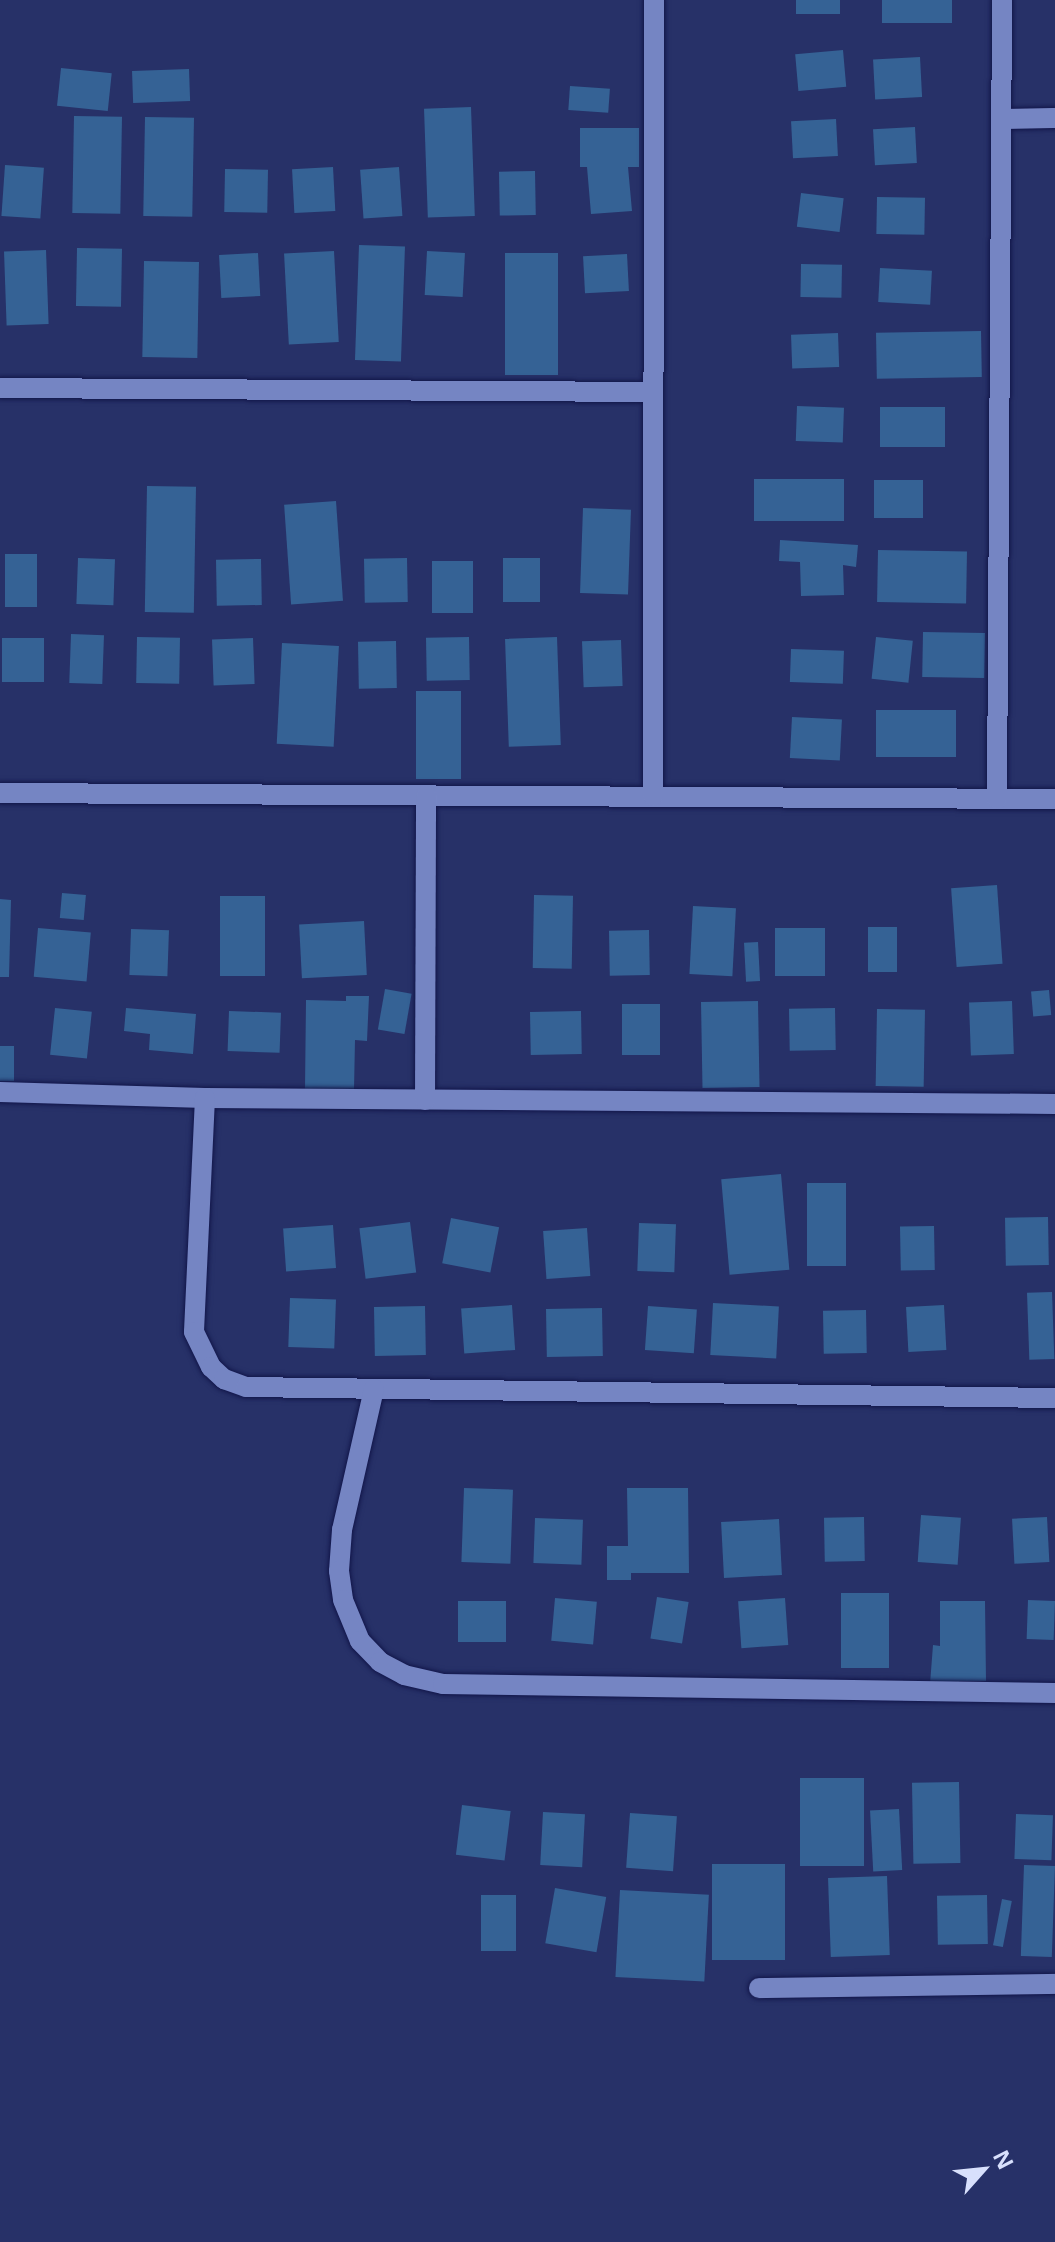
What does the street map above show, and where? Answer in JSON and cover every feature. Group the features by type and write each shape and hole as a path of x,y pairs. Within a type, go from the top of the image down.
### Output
{"street":[{"path":"653,796 654,0"},
{"path":"997,799 1002,0"},
{"path":"1002,119 1055,118"},
{"path":"0,388 652,392"},
{"path":"0,793 1055,799"},
{"path":"425,1100 426,796"},
{"path":"0,1092 205,1098 1055,1104"},
{"path":"205,1098 194,1332 200,1350 224,1379 246,1387 1055,1398"},
{"path":"374,1389 342,1530 339,1571 343,1600 360,1641 380,1662 404,1675 443,1684 1055,1693"},
{"path":"759,1988 1055,1984"}],"building":[{"path":"796,0 840,0 840,14 796,14"},
{"path":"882,0 952,0 952,23 882,23"},
{"path":"843,50 846,87 798,91 795,54"},
{"path":"920,57 922,97 875,99 873,59"},
{"path":"61,68 112,73 108,111 57,106"},
{"path":"189,69 190,101 133,103 132,71"},
{"path":"570,86 610,89 608,113 568,110"},
{"path":"471,107 475,216 428,218 424,109"},
{"path":"74,116 122,117 120,214 72,213"},
{"path":"145,117 194,118 192,217 143,216"},
{"path":"836,119 838,156 793,158 791,121"},
{"path":"915,127 917,163 875,165 873,129"},
{"path":"580,128 639,128 639,167 628,167 632,211 591,214 587,167 580,167"},
{"path":"5,165 44,168 40,219 1,216"},
{"path":"333,167 335,211 294,213 292,169"},
{"path":"399,167 402,216 364,219 360,170"},
{"path":"225,169 268,170 267,213 224,212"},
{"path":"535,171 536,215 500,216 499,172"},
{"path":"801,193 844,198 840,232 797,227"},
{"path":"877,197 925,198 924,235 876,234"},
{"path":"359,245 405,247 401,362 355,360"},
{"path":"77,248 122,249 121,307 76,306"},
{"path":"46,250 49,324 7,325 4,251"},
{"path":"334,251 339,342 289,344 284,254"},
{"path":"427,251 465,253 463,297 425,295"},
{"path":"258,253 260,296 221,298 219,255"},
{"path":"505,253 558,253 558,375 505,375"},
{"path":"627,254 629,291 585,293 583,256"},
{"path":"144,261 199,262 197,358 142,357"},
{"path":"801,264 842,265 841,298 800,297"},
{"path":"880,268 932,271 930,305 878,302"},
{"path":"981,331 982,377 877,379 876,333"},
{"path":"838,333 839,367 792,369 791,335"},
{"path":"797,406 844,408 843,443 796,441"},
{"path":"880,407 945,407 945,447 880,447"},
{"path":"754,479 844,479 844,521 754,521"},
{"path":"874,480 923,480 923,518 874,518"},
{"path":"147,486 196,487 194,613 145,612"},
{"path":"336,501 343,601 291,604 284,505"},
{"path":"583,508 631,510 628,595 580,593"},
{"path":"780,540 858,545 856,567 843,565 844,595 801,596 800,562 779,561"},
{"path":"878,550 967,552 966,604 877,602"},
{"path":"5,554 37,554 37,607 5,607"},
{"path":"78,558 115,559 113,605 76,604"},
{"path":"407,558 408,602 365,603 364,559"},
{"path":"503,558 540,558 540,602 503,602"},
{"path":"261,559 262,605 217,606 216,560"},
{"path":"432,561 473,561 473,613 432,613"},
{"path":"923,632 985,633 984,678 922,677"},
{"path":"71,634 104,635 102,684 69,683"},
{"path":"137,637 180,638 179,684 136,683"},
{"path":"469,637 470,680 427,681 426,638"},
{"path":"557,637 561,745 509,747 505,639"},
{"path":"876,637 913,641 908,683 872,679"},
{"path":"2,638 44,638 44,682 2,682"},
{"path":"253,638 255,684 214,685 212,639"},
{"path":"621,640 623,686 584,687 582,641"},
{"path":"396,641 397,688 359,689 358,642"},
{"path":"282,643 339,646 334,747 277,744"},
{"path":"791,649 844,651 843,684 790,682"},
{"path":"416,691 461,691 461,779 416,779"},
{"path":"876,710 956,710 956,757 876,757"},
{"path":"792,717 842,720 840,761 790,758"},
{"path":"997,885 1003,964 957,967 951,888"},
{"path":"62,893 86,895 84,920 60,918"},
{"path":"534,895 573,896 572,969 533,968"},
{"path":"220,896 265,896 265,976 220,976"},
{"path":"0,899 11,900 9,977 0,977"},
{"path":"693,906 736,908 732,976 689,974"},
{"path":"364,921 367,975 302,978 299,924"},
{"path":"868,927 897,927 897,972 868,972"},
{"path":"38,928 91,933 87,981 34,977"},
{"path":"775,928 825,928 825,976 775,976"},
{"path":"131,929 169,930 167,976 129,975"},
{"path":"649,930 650,975 610,976 609,931"},
{"path":"758,942 760,981 746,982 744,943"},
{"path":"385,989 412,994 404,1034 378,1029"},
{"path":"1049,990 1051,1015 1033,1016 1031,992"},
{"path":"346,996 369,996 367,1041 355,1040 354,1090 305,1089 306,1000 346,1001"},
{"path":"758,1001 760,1087 703,1088 701,1002"},
{"path":"1012,1001 1014,1054 971,1055 969,1003"},
{"path":"622,1004 660,1004 660,1055 622,1055"},
{"path":"55,1008 92,1012 87,1059 50,1055"},
{"path":"126,1008 196,1014 193,1054 149,1050 150,1034 124,1031"},
{"path":"835,1008 836,1050 790,1051 789,1009"},
{"path":"877,1009 925,1010 924,1087 876,1086"},
{"path":"229,1011 281,1013 280,1053 228,1051"},
{"path":"581,1011 582,1054 531,1055 530,1012"},
{"path":"0,1046 14,1046 14,1081 0,1081"},
{"path":"781,1174 789,1270 730,1275 721,1179"},
{"path":"807,1183 846,1183 846,1266 807,1266"},
{"path":"1048,1217 1049,1265 1006,1266 1005,1218"},
{"path":"451,1218 499,1227 490,1273 442,1263"},
{"path":"410,1222 416,1273 366,1279 359,1228"},
{"path":"639,1223 676,1224 674,1272 637,1271"},
{"path":"333,1225 336,1268 286,1271 283,1228"},
{"path":"934,1226 935,1270 901,1271 900,1227"},
{"path":"587,1228 590,1276 546,1279 543,1231"},
{"path":"1052,1292 1054,1359 1029,1360 1027,1293"},
{"path":"290,1298 336,1300 334,1349 288,1347"},
{"path":"713,1303 779,1306 776,1358 710,1355"},
{"path":"512,1305 515,1350 464,1353 461,1309"},
{"path":"944,1305 946,1350 908,1352 906,1307"},
{"path":"425,1306 426,1355 375,1356 374,1307"},
{"path":"648,1306 697,1309 694,1353 645,1350"},
{"path":"602,1308 603,1356 547,1357 546,1309"},
{"path":"866,1310 867,1353 824,1354 823,1311"},
{"path":"464,1488 513,1490 510,1564 461,1562"},
{"path":"627,1488 688,1488 689,1573 631,1573 631,1580 607,1580 607,1546 628,1546"},
{"path":"921,1515 961,1518 958,1565 918,1562"},
{"path":"864,1517 865,1561 825,1562 824,1518"},
{"path":"1047,1517 1049,1562 1014,1564 1012,1519"},
{"path":"535,1518 583,1520 581,1565 533,1563"},
{"path":"779,1519 782,1575 724,1578 721,1522"},
{"path":"841,1593 889,1593 889,1668 841,1668"},
{"path":"657,1597 689,1602 682,1643 650,1638"},
{"path":"555,1598 597,1602 593,1644 551,1641"},
{"path":"785,1598 788,1645 741,1648 738,1601"},
{"path":"1028,1600 1055,1601 1054,1640 1027,1639"},
{"path":"458,1601 506,1601 506,1642 458,1642"},
{"path":"940,1601 985,1601 986,1681 959,1681 959,1686 930,1684 933,1645 940,1646"},
{"path":"800,1778 864,1778 864,1866 800,1866"},
{"path":"959,1782 960,1863 913,1864 912,1783"},
{"path":"462,1805 511,1811 505,1861 456,1855"},
{"path":"899,1809 902,1870 873,1871 870,1811"},
{"path":"543,1812 585,1814 582,1867 540,1865"},
{"path":"630,1813 677,1816 673,1871 626,1868"},
{"path":"1016,1814 1053,1815 1051,1860 1014,1859"},
{"path":"712,1864 785,1864 785,1960 712,1960"},
{"path":"1024,1865 1055,1866 1052,1957 1021,1956"},
{"path":"887,1876 890,1955 831,1957 828,1878"},
{"path":"555,1888 606,1897 596,1952 545,1943"},
{"path":"620,1890 709,1895 704,1982 615,1977"},
{"path":"481,1895 516,1895 516,1951 481,1951"},
{"path":"987,1895 988,1944 938,1945 937,1896"},
{"path":"1002,1899 1012,1901 1003,1947 993,1945"}]}
